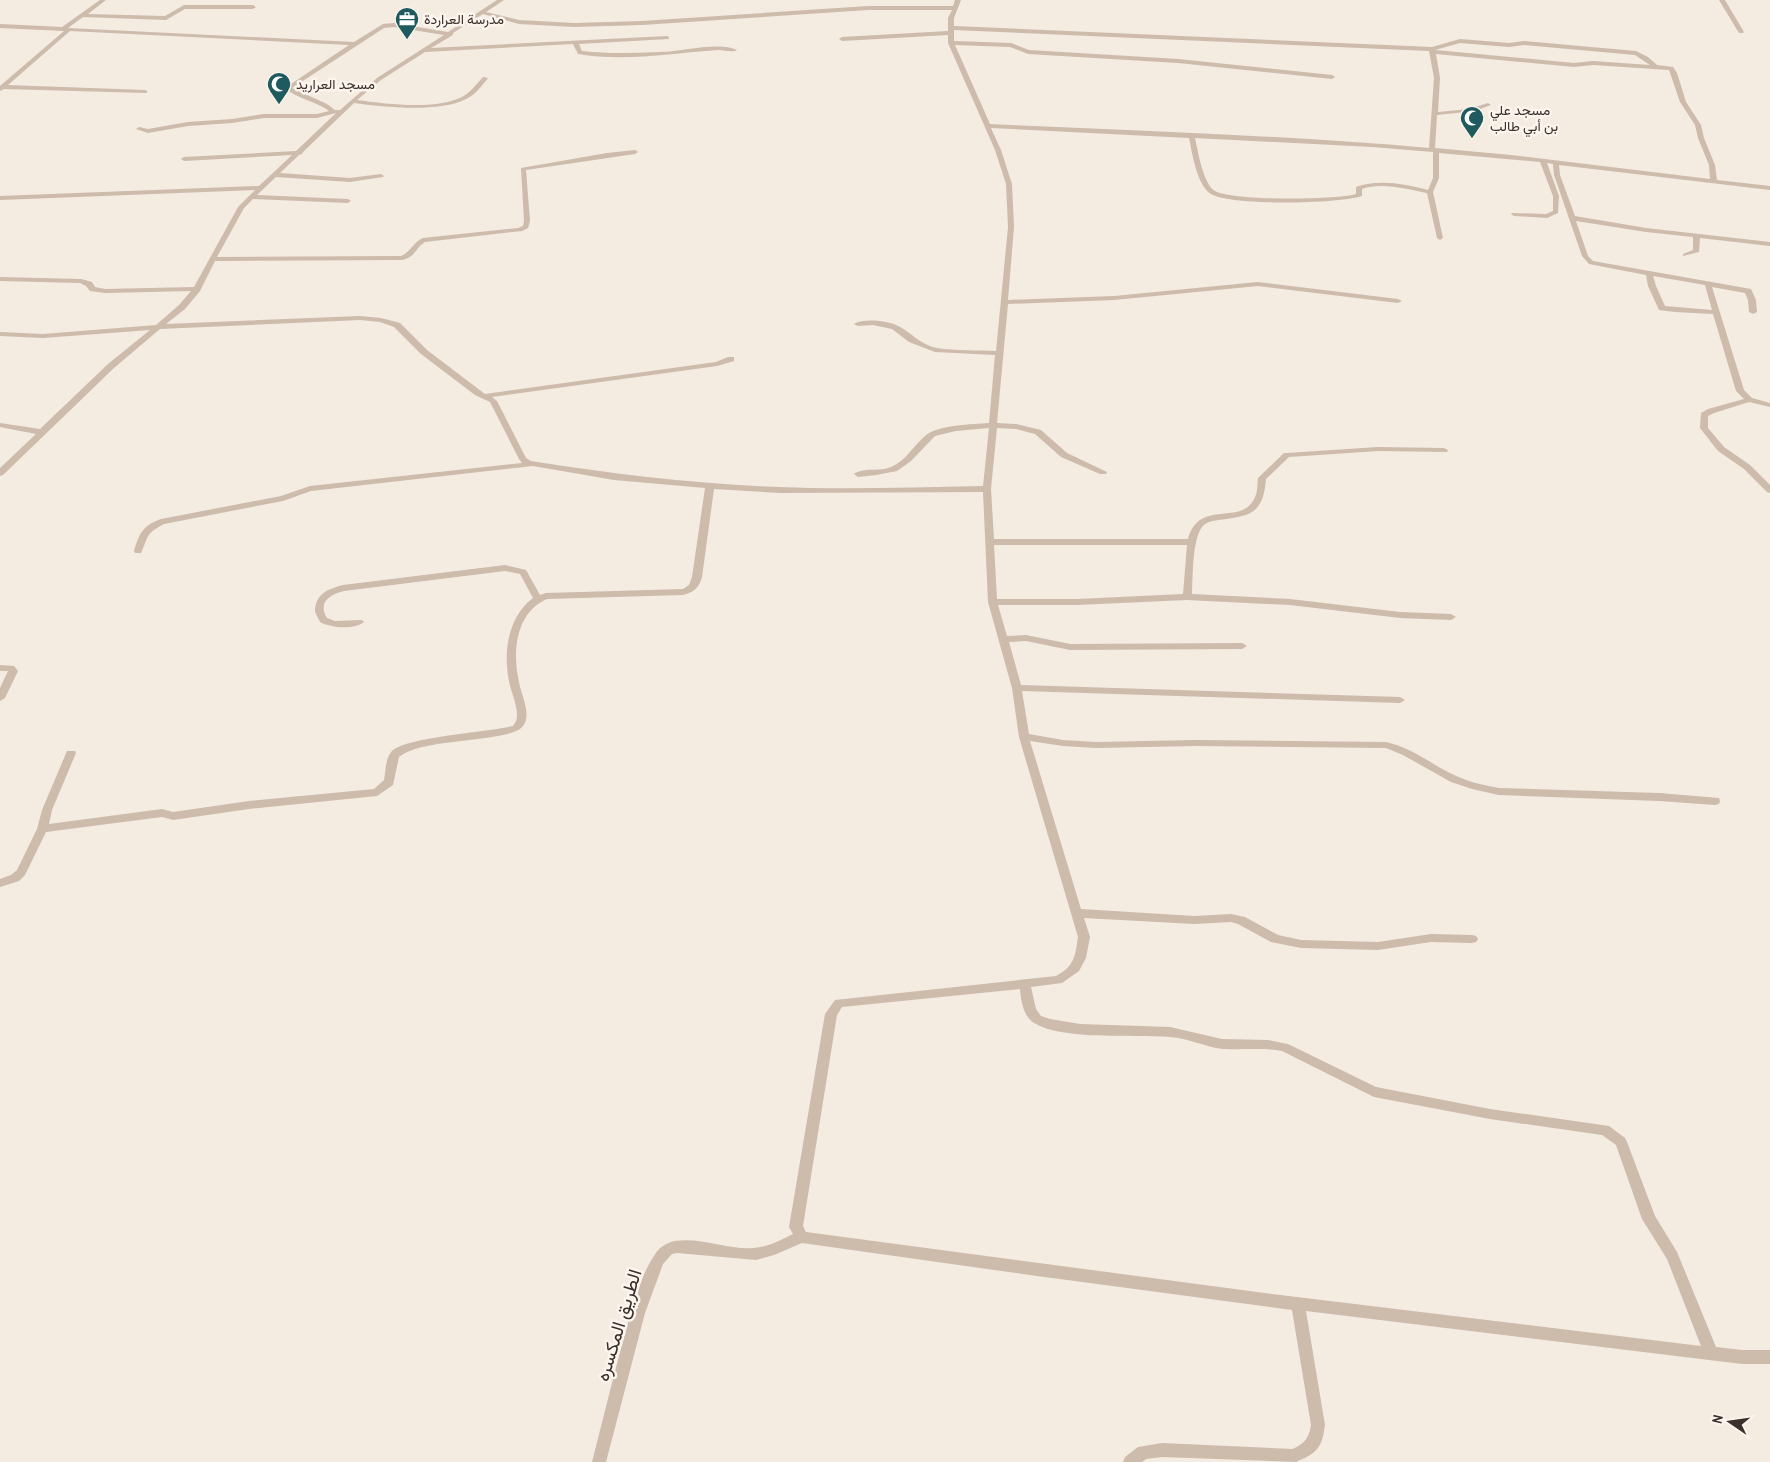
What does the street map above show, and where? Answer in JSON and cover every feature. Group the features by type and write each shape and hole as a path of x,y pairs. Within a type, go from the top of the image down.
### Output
{"street":[{"path":"1,88 83,15 103,0"},
{"path":"0,473 111,366 182,307 196,289 232,221 260,188 379,79 484,13 501,0"},
{"path":"958,0 951,18 951,43 970,90 988,126 1008,184 1011,227 1006,302 987,489 993,602 1016,688 1024,737 1084,937 1079,964 1071,974 1058,980 839,1002 831,1014 796,1227 797,1232 802,1237 1026,1270 1298,1305 1742,1357 1770,1357"},
{"path":"1722,0 1741,32"},
{"path":"83,15 166,18 184,7 253,7"},
{"path":"484,13 519,22 574,26 868,8 954,8"},
{"path":"334,112 325,105 292,92 288,88 378,28 388,24 451,34"},
{"path":"0,26 354,44"},
{"path":"842,39 951,30 1433,50 1574,66 1593,63 1671,68 1674,71 1683,102 1698,122 1701,138 1712,165 1714,181"},
{"path":"425,50 667,38"},
{"path":"1433,50 1460,41 1506,45 1524,44 1636,53 1646,58 1655,66"},
{"path":"951,43 1012,45 1028,52 1178,60 1332,77"},
{"path":"576,44 580,53 594,55 662,54 720,48 734,50"},
{"path":"1506,45 1511,59"},
{"path":"1433,50 1437,78 1434,114 1436,178 1430,192 1440,238"},
{"path":"8,76 15,76"},
{"path":"353,101 379,104 450,103 468,95 485,78"},
{"path":"1,88 145,92"},
{"path":"1434,114 1453,110 1477,111 1488,105"},
{"path":"139,129 148,131 188,124 232,121 264,116 306,117 345,109"},
{"path":"988,126 1191,134 1434,150 1770,188"},
{"path":"1191,134 1205,180 1212,192 1225,197 1308,200 1350,199 1360,195 1358,188 1369,185 1430,192"},
{"path":"213,259 402,258 410,255 418,243 423,240 520,230 526,227 527,221 523,169 634,152"},
{"path":"184,159 300,153"},
{"path":"1514,214 1547,216 1556,212 1556,196 1543,162"},
{"path":"1556,163 1557,175 1585,256 1591,263 1749,292 1753,312"},
{"path":"274,175 350,180 381,176"},
{"path":"2,200 108,192 260,188"},
{"path":"251,197 348,201"},
{"path":"1573,218 1696,236 1770,244"},
{"path":"1685,255 1697,251 1696,236"},
{"path":"1649,274 1662,308 1716,312"},
{"path":"0,279 81,281 89,284 93,289 105,291 196,289"},
{"path":"1006,302 1114,298 1258,284 1398,302"},
{"path":"1708,284 1729,352 1737,386 1743,396 1750,400 1770,405"},
{"path":"0,334 43,336 275,321 360,318 381,320 397,325 424,352 493,401 523,459 533,464"},
{"path":"858,324 873,323 894,327 912,340 935,350 1000,353"},
{"path":"484,396 717,364 730,358"},
{"path":"1750,400 1711,411 1704,416 1704,428 1721,450 1747,468 1770,490"},
{"path":"0,425 41,432"},
{"path":"858,474 895,469 905,463 924,440 932,434 993,425 1031,428 1040,433 1063,454 1103,472"},
{"path":"1187,597 1193,542 1198,526 1205,520 1240,514 1259,502 1263,491 1262,478 1287,455 1378,449 1444,450"},
{"path":"138,551 142,538 148,529 161,522 185,516 282,498 310,489 533,464 614,477 780,490 987,489"},
{"path":"42,829 162,813 173,816 249,805 377,792 389,782 394,754 400,749 516,728 520,725 522,717 513,676 514,636 523,613 537,598 546,596 683,592 690,590 695,585 697,576 710,486"},
{"path":"989,542 1193,542"},
{"path":"359,622 335,624 326,622 320,616 319,605 330,592 343,588 505,568 523,572 537,598"},
{"path":"993,602 1077,602 1187,597 1290,602 1400,615 1451,617"},
{"path":"1003,639 1026,638 1055,645 1079,647 1242,646"},
{"path":"0,668 10,668 13,671 0,698"},
{"path":"1016,688 1400,700"},
{"path":"1024,737 1063,743 1096,745 1195,743 1386,745 1404,749 1449,777 1483,790 1508,793 1659,797 1715,801"},
{"path":"0,883 15,878 21,872 42,829 47,810 71,753"},
{"path":"1077,913 1194,920 1231,918 1249,924 1275,939 1302,944 1378,946 1431,938 1472,939"},
{"path":"1025,984 1028,1007 1036,1018 1048,1025 1171,1032 1222,1044 1268,1044 1284,1047 1374,1092 1490,1114 1605,1130 1621,1142 1649,1219 1672,1256 1710,1353"},
{"name":"الطريق المكسره","path":"599,1462 629,1343 658,1260 668,1250 682,1248 754,1255 771,1251 802,1237"},
{"path":"1130,1462 1142,1452 1162,1450 1293,1456 1312,1447 1316,1440 1318,1425 1298,1305"}],"place":[{"name":"مدرسة العراردة","path":"407,40"},
{"name":"مسجد العراريد","path":"279,105"},
{"name":"مسجد علي بن أبي طالب","path":"1472,139"}]}
